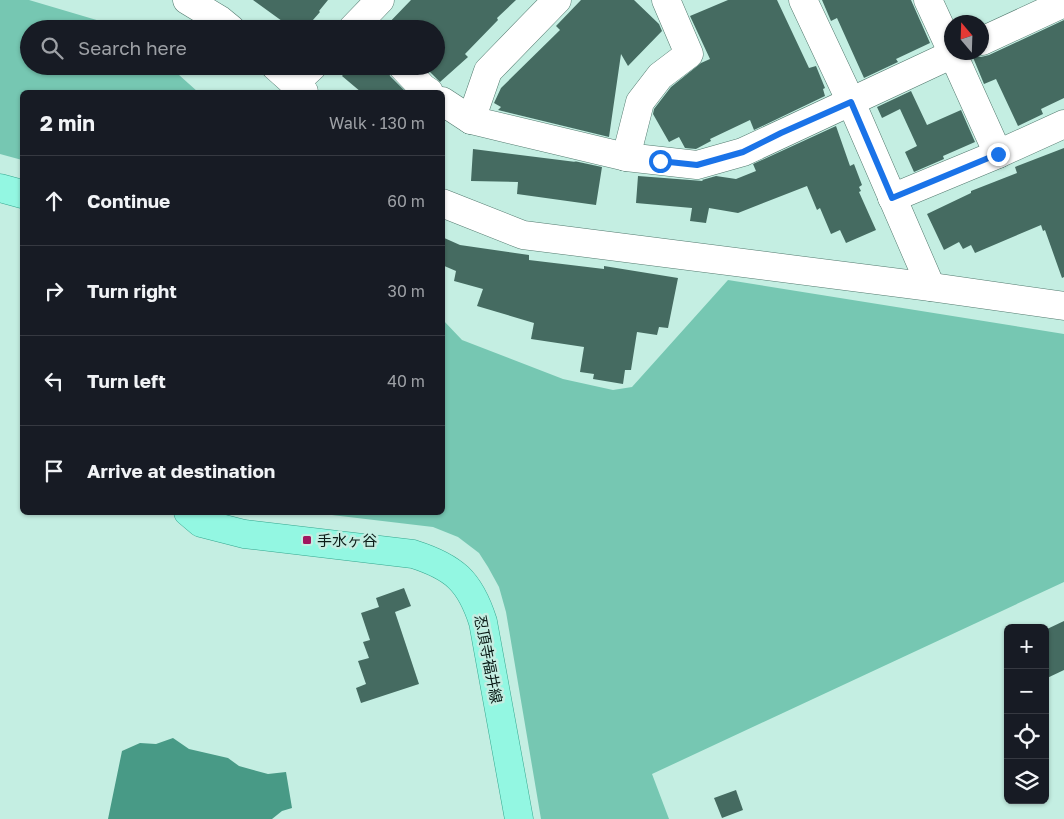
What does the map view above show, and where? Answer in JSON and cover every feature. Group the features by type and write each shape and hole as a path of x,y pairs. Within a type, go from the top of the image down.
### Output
{"main road":[{"path":"0,188 20,193"},
{"name":"忍頂寺福井線","path":"192,515 201,523 244,534 413,554 434,561 449,569 462,580 477,602 483,622 519,819"}],"street":[{"path":"187,0 220,20"},
{"path":"364,20 380,0"},
{"path":"471,120 488,71 557,0"},
{"path":"626,157 640,102 660,76 688,54 666,0"},
{"path":"803,0 851,102 931,287"},
{"path":"928,0 944,34"},
{"path":"989,38 1064,3"},
{"path":"445,103 471,120 626,157 697,165 743,152 944,57"},
{"path":"956,60 998,154"},
{"path":"411,75 426,90"},
{"path":"892,198 1064,124"},
{"path":"445,204 523,235 931,287 1064,306"}],"shaded area":[{"path":"0,0 29,0 97,20 20,20 20,75 179,75 196,90 20,90 20,159 0,154"},
{"path":"728,280 1064,334 1064,582 652,774 669,819 541,819 506,612 499,587 479,553 458,537 433,527 332,515 445,515 445,322 462,340 563,379 613,390 632,387"},
{"path":"173,738 189,749 228,758 239,766 268,774 286,772 292,808 282,811 272,819 108,819 122,751 140,743 156,744"}],"building":[{"path":"253,0 328,0 313,20 281,20"},
{"path":"411,0 516,0 465,54 468,57 440,82 433,75 445,75 445,20 392,20"},
{"path":"581,0 634,0 659,24 662,31 628,66 621,54 609,137 498,110 501,107 494,103 501,88 560,30 556,26"},
{"path":"728,0 777,0 809,68 816,66 825,88 823,89 825,96 754,130 750,120 710,139 711,141 696,149 685,148 679,137 669,142 653,114 654,109 671,87 701,63 710,59 690,16"},
{"path":"822,0 911,0 930,43 896,59 898,62 864,78 837,18 831,21"},
{"path":"1064,20 1064,98 1041,109 1043,114 1018,126 996,79 984,84 974,60 989,60 989,55"},
{"path":"390,75 404,90 359,90 342,76"},
{"path":"911,91 927,125 961,110 975,142 943,156 944,159 914,172 905,152 917,146 900,109 882,118 877,107"},
{"path":"836,126 850,166 854,164 862,185 859,187 861,191 859,192 876,230 846,243 840,230 831,234 820,208 817,210 807,186 738,213 709,208 706,223 690,221 692,208 636,203 638,176 703,181 716,176 736,179 756,171 753,164"},
{"path":"1064,148 1064,277 1062,278 1045,230 1043,231 1041,225 975,253 971,245 963,249 959,242 944,250 927,214 971,193 971,191 1017,173 1015,167"},
{"path":"473,149 576,162 574,161 602,167 596,205 517,194 518,182 471,181"},
{"path":"445,238 460,245 529,255 529,260 604,269 604,266 678,278 668,328 659,327 657,335 637,332 631,370 625,370 623,384 593,379 594,374 580,372 584,347 531,339 534,323 477,306 483,289 454,281 456,271 445,266"},
{"path":"404,588 411,606 395,612 419,684 361,703 356,688 366,684 358,661 369,658 363,642 370,640 361,613 379,607 376,598"},
{"path":"1064,621 1064,670 1049,677 1049,669 1049,628"},
{"path":"736,790 743,810 722,818 714,798"}],"place":[{"name":"手水ヶ谷","path":"307,540"}],"route":[{"path":"660,161 697,165 743,152 851,102 892,198 998,154"}]}
